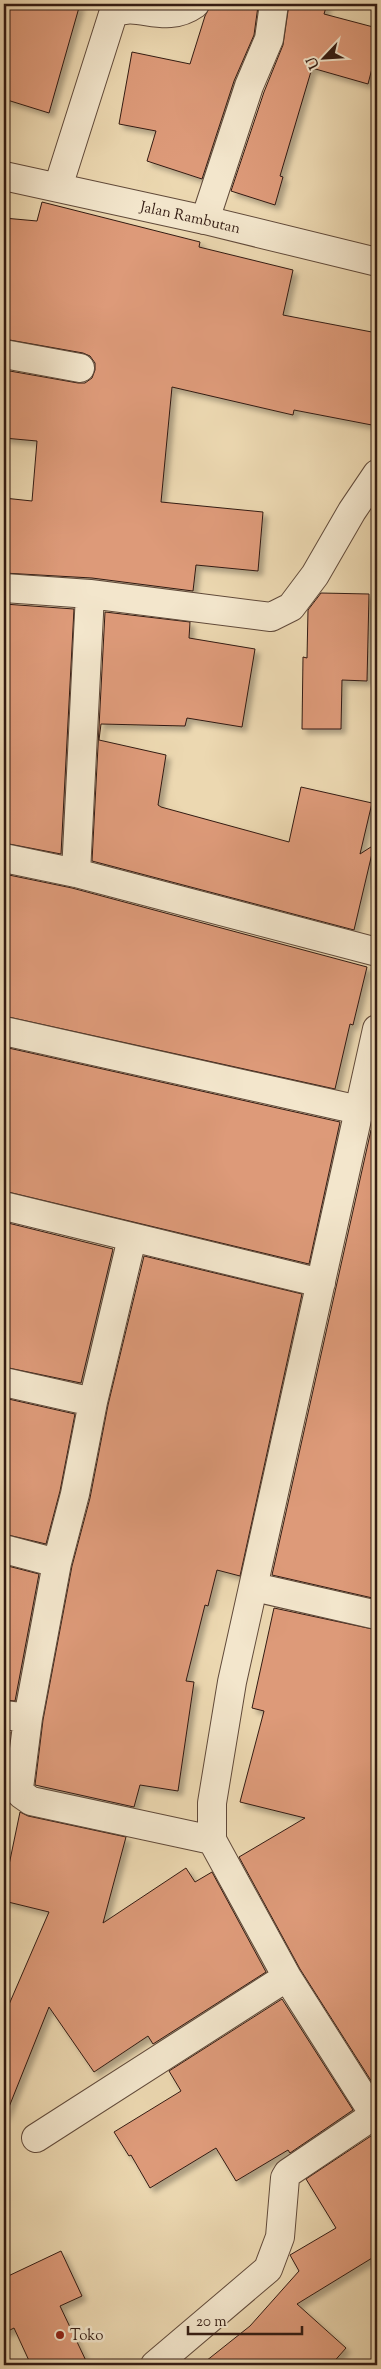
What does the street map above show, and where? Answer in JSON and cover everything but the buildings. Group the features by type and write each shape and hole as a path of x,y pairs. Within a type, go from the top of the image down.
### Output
{"street":[{"path":"58,187 113,14 120,10 168,14 184,12 195,4"},
{"path":"205,220 249,86 269,39 274,4"},
{"name":"Jalan Rambutan","path":"4,176 205,220 377,262"},
{"path":"4,354 80,368"},
{"path":"4,588 90,594 271,617 291,607 315,576 352,511 377,474"},
{"path":"76,873 90,594"},
{"path":"4,858 76,873 377,952"},
{"path":"155,2365 268,2268 280,2237 285,2178 288,2173 376,2117 287,1977 212,1840 212,1803 232,1682 377,1029"},
{"path":"4,1031 359,1110"},
{"path":"4,1206 320,1283"},
{"path":"132,1238 93,1402 75,1494 16,1717 19,1788 21,1794 31,1801 212,1840"},
{"path":"4,1382 93,1402"},
{"path":"4,1549 57,1563"},
{"path":"254,1587 377,1614"},
{"path":"36,2138 287,1977"}],"place":[{"name":"Toko","path":"60,2335"}]}
